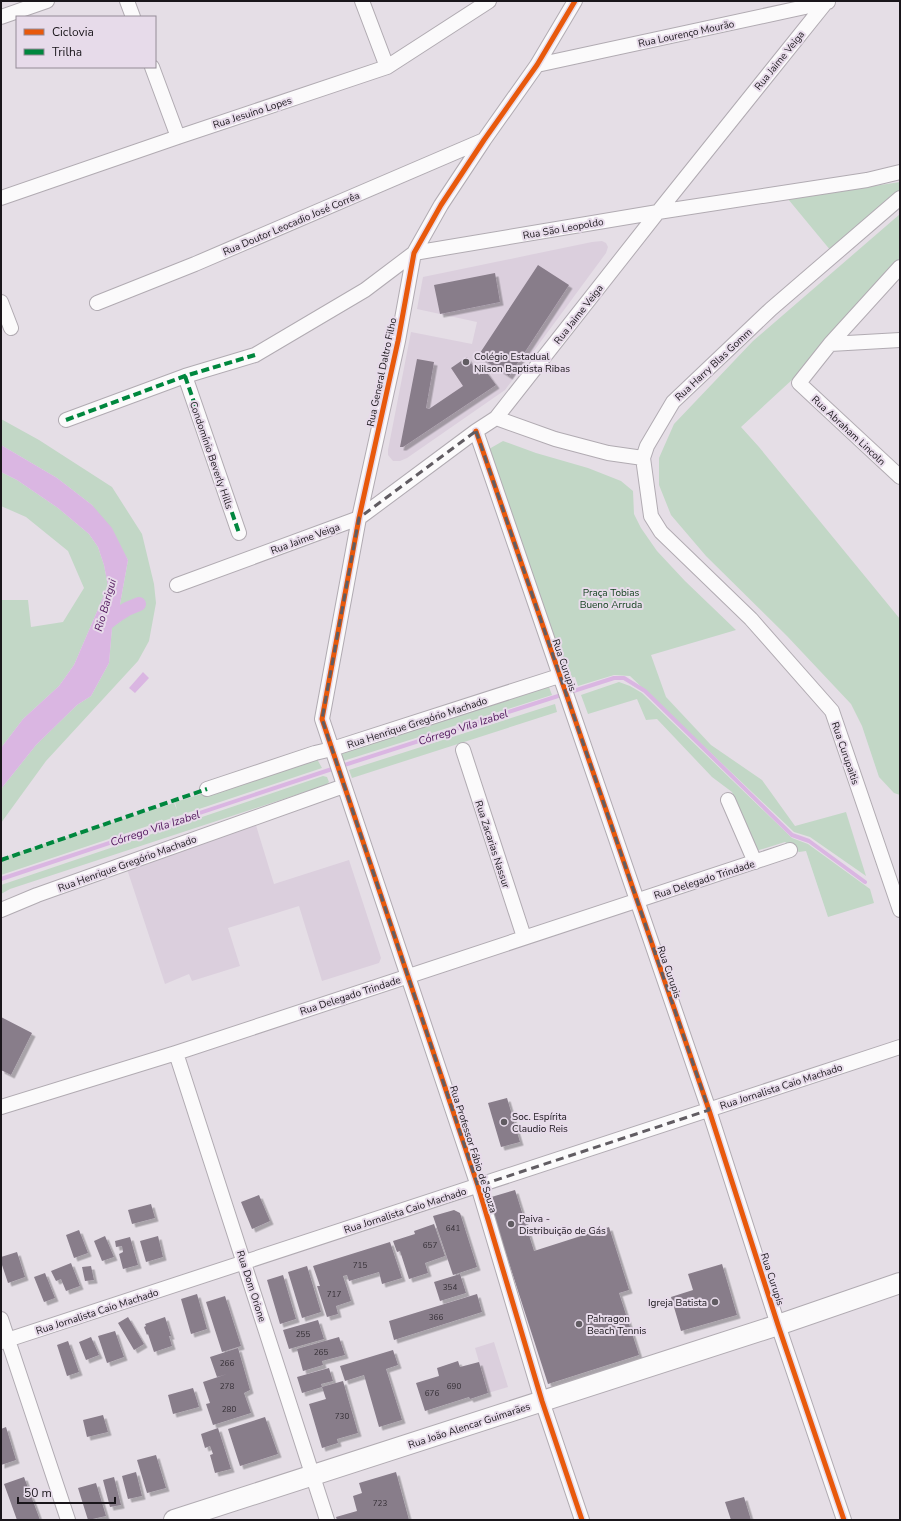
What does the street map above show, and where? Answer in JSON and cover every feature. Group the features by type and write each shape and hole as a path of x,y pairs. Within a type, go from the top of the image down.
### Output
{"main road":[{"name":"Rua João Alencar Guimarães","path":"174,1520 778,1325 900,1284"}],"street":[{"path":"1,17 47,1"},
{"path":"127,1 133,16"},
{"path":"362,1 387,67"},
{"name":"Rua Jesuino Lopes","path":"1,198 387,67 489,1"},
{"name":"Rua General Daltro Filho","path":"342,780 322,719 359,518 398,341 414,253 441,205 484,140 537,65 575,1"},
{"name":"Rua Lourenço Mourão","path":"537,65 829,1"},
{"name":"Rua Jaime Veiga","path":"177,585 359,518 476,431 496,418 658,212 829,1"},
{"path":"152,68 178,137"},
{"name":"Rua Doutor Leocadio José Corrêa","path":"97,303 195,264 484,140"},
{"name":"Rua São Leopoldo","path":"185,376 254,355 365,290 414,253 658,212 867,180 900,172"},
{"name":"Rua Harry Blas Gomm","path":"643,458 647,446 673,402 771,309 900,198"},
{"path":"830,344 900,267"},
{"path":"1,302 11,328"},
{"path":"830,344 900,340"},
{"name":"Rua Abraham Lincoln","path":"830,344 799,383 900,477"},
{"path":"66,420 185,376"},
{"name":"Condomínio Beverly Hills","path":"185,376 239,534"},
{"path":"496,418 555,439 608,453 643,458"},
{"name":"Rua Curupis","path":"476,431 636,901 709,1110 778,1325 844,1520"},
{"name":"Rua Curupaitis","path":"643,458 651,516 661,532 751,619 832,710 900,910"},
{"name":"Rua Henrique Gregório Machado","path":"207,790 315,753 333,753 561,679"},
{"name":"Rua Zacarias Nassur","path":"463,750 524,937"},
{"name":"Rua Henrique Gregório Machado","path":"1,910 342,780"},
{"name":"Rua Professor Fábio de Souza","path":"342,780 478,1186 542,1401 582,1520"},
{"path":"728,800 755,862"},
{"name":"Rua Delegado Trindade","path":"1,1107 176,1053 790,850"},
{"name":"Rua Jornalista Caio Machado","path":"4,1341 900,1047"},
{"name":"Rua Dom Orione","path":"176,1053 327,1520"},
{"path":"1,1319 4,1341 68,1520"}],"highlighted area":[{"path":"476,431 709,1110 478,1186 322,719 359,518"}],"shaded area":[{"name":"Colégio Estadual Nilson Baptista Ribas","path":"602,241 606,243 608,247 606,253 505,390 407,458 400,461 393,461 388,455 388,450 411,332 472,344 477,322 417,309 423,277"},
{"path":"255,822 274,884 349,860 381,958 379,963 322,981 299,906 228,928 240,966 192,981 189,974 165,984 125,863"},
{"path":"494,1342 508,1387 488,1393 475,1348"}],"green space":[{"path":"900,182 900,191 831,251 788,199"},
{"path":"900,214 900,258 794,378 741,427 900,619 900,795 894,793 879,777 862,726 851,704 787,636 706,556 671,515 659,485 659,458 674,424 753,341"},
{"path":"1,419 39,440 112,487 142,534 154,584 156,603 149,641 138,661 46,761 1,823 1,789 36,745 77,705 91,696 109,663 112,627 121,621 120,604 128,560 92,505 57,478 1,445"},
{"name":"Praça Tobias Bueno Arruda","path":"503,441 536,453 588,468 621,481 633,491 634,514 641,528 657,551 685,581 736,630 651,655 666,697 711,745 762,780 795,826 846,812 866,876 810,837 794,832 630,676 614,675 578,686 575,677 569,678 489,449"},
{"path":"1,472 17,480 58,508 89,534 98,547 104,565 108,586 74,665 59,686 23,719 1,748 1,600 28,600 31,627 63,622 84,588 68,551 26,517 1,506"},
{"path":"619,682 642,693 792,838 808,844 870,889 874,903 828,917 806,851 799,852 785,842 756,851 732,792 712,777 657,719 646,720 637,699 588,714 581,695"},
{"path":"549,687 552,695 343,761 341,753"},
{"path":"555,704 557,712 352,778 349,770"},
{"path":"317,759 322,768 1,875 1,858 174,803 177,810 175,802"},
{"path":"323,776 327,777 329,782 326,785 10,889 1,894 1,885"}],"water":[{"name":"Rio Barigui","path":"1,445 57,478 92,505 112,528 128,560 120,604 121,621 112,628 109,663 91,696 77,705 36,745 1,789 1,748 23,719 59,686 74,665 108,586 104,565 98,547 89,534 58,508 17,480 1,472"},
{"path":"143,672 149,678 135,693 129,688"}],"building":[{"path":"538,265 569,285 509,376 478,356"},
{"path":"495,273 500,302 440,314 434,285"},
{"path":"467,357 479,375 485,370 496,385 403,447 400,447 417,359 434,362 426,408 429,409 463,386 451,368"},
{"path":"1,1017 32,1033 11,1075 1,1070"},
{"name":"Soc. Espírita Claudio Reis","path":"507,1098 520,1142 501,1147 488,1103"},
{"name":"Pahragon Beach Tennis","path":"515,1190 534,1251 609,1227 629,1290 619,1293 639,1355 548,1384 488,1198"},
{"path":"259,1195 270,1221 252,1229 241,1202"},
{"path":"151,1204 155,1218 132,1224 128,1210"},
{"path":"454,1210 460,1213 477,1267 453,1275 433,1216"},
{"path":"434,1224 445,1256 425,1263 428,1273 409,1279 400,1251 397,1252 393,1241 415,1234 414,1231"},
{"path":"79,1230 88,1253 74,1258 66,1235"},
{"path":"105,1236 114,1257 102,1261 94,1241"},
{"path":"158,1236 163,1257 146,1262 140,1241"},
{"path":"130,1237 138,1265 123,1269 119,1254 123,1252 122,1246 116,1247 115,1241"},
{"path":"390,1242 402,1278 382,1284 379,1272 349,1281 347,1275 343,1276 351,1301 336,1306 338,1314 327,1317 317,1286 320,1286 313,1266"},
{"path":"17,1252 25,1277 8,1283 1,1262 1,1257"},
{"path":"71,1263 80,1286 66,1291 61,1279 56,1281 51,1271"},
{"name":"Igreja Batista","path":"722,1264 737,1315 681,1331 671,1297 693,1290 688,1274"},
{"path":"91,1266 94,1280 85,1281 82,1267"},
{"path":"307,1266 321,1312 302,1318 288,1272"},
{"path":"45,1273 55,1298 44,1302 34,1277"},
{"path":"460,1274 466,1293 440,1301 434,1282"},
{"path":"283,1275 296,1319 280,1324 267,1280"},
{"path":"197,1294 207,1329 191,1334 181,1299"},
{"path":"477,1294 482,1312 394,1340 389,1321"},
{"path":"225,1296 241,1346 222,1352 206,1302"},
{"path":"128,1317 144,1344 134,1350 118,1323"},
{"path":"165,1317 171,1336 169,1336 172,1346 154,1352 144,1327 146,1326 145,1324"},
{"path":"318,1320 324,1339 289,1349 283,1330"},
{"path":"115,1331 124,1357 107,1363 98,1336"},
{"path":"91,1337 99,1355 86,1360 79,1342"},
{"path":"339,1337 345,1355 322,1361 323,1365 303,1371 297,1349"},
{"path":"68,1341 79,1372 67,1376 57,1345"},
{"path":"238,1348 250,1390 244,1393 251,1413 213,1425 206,1404 210,1403 203,1382 227,1374 217,1377 210,1357"},
{"path":"393,1350 398,1365 386,1369 402,1420 379,1427 364,1375 345,1381 340,1366"},
{"path":"458,1361 460,1367 479,1362 488,1393 470,1399 469,1397 425,1411 416,1383 439,1376 437,1368"},
{"path":"329,1368 333,1381 321,1384 322,1387 302,1393 297,1377"},
{"path":"343,1381 358,1433 337,1439 338,1443 322,1448 309,1404 326,1399 322,1387"},
{"path":"193,1388 199,1407 173,1414 168,1395"},
{"path":"103,1415 108,1432 87,1437 83,1420"},
{"path":"265,1417 278,1454 240,1466 228,1429"},
{"path":"6,1427 16,1460 1,1465 1,1429"},
{"path":"218,1428 231,1469 215,1473 210,1455 213,1454 210,1446 205,1448 201,1434"},
{"path":"156,1455 166,1488 147,1493 137,1460"},
{"path":"136,1472 142,1496 128,1499 122,1476"},
{"path":"396,1472 409,1520 337,1520 336,1517 357,1511 353,1496 362,1493 359,1483"},
{"path":"24,1477 40,1520 17,1520 4,1484"},
{"path":"114,1477 121,1505 110,1507 103,1480"},
{"path":"96,1483 106,1516 88,1520 78,1488"},
{"path":"744,1497 751,1520 731,1520 725,1502"}],"waterway":[{"name":"Rio Barigui","path":"105,623 127,609 139,604"},
{"name":"Córrego Vila Izabel","path":"1,879 332,769 614,678 624,678 645,691 792,835 809,841 865,882"}],"marked path":[{"path":"66,420 185,376 255,355"},
{"path":"185,376 239,533"},
{"path":"1,860 207,789"}],"cycle path":[{"path":"575,1 537,65 484,140 441,205 414,253 398,341 359,518 322,719 478,1186 542,1401 582,1520"},
{"path":"476,431 709,1110 778,1325 844,1520"}],"place":[{"name":"Colégio Estadual Nilson Baptista Ribas","path":"466,362"},
{"name":"Soc. Espírita Claudio Reis","path":"504,1122"},
{"name":"Paiva - Distribuição de Gás","path":"511,1224"},
{"name":"Igreja Batista","path":"715,1302"},
{"name":"Pahragon Beach Tennis","path":"579,1324"}]}
